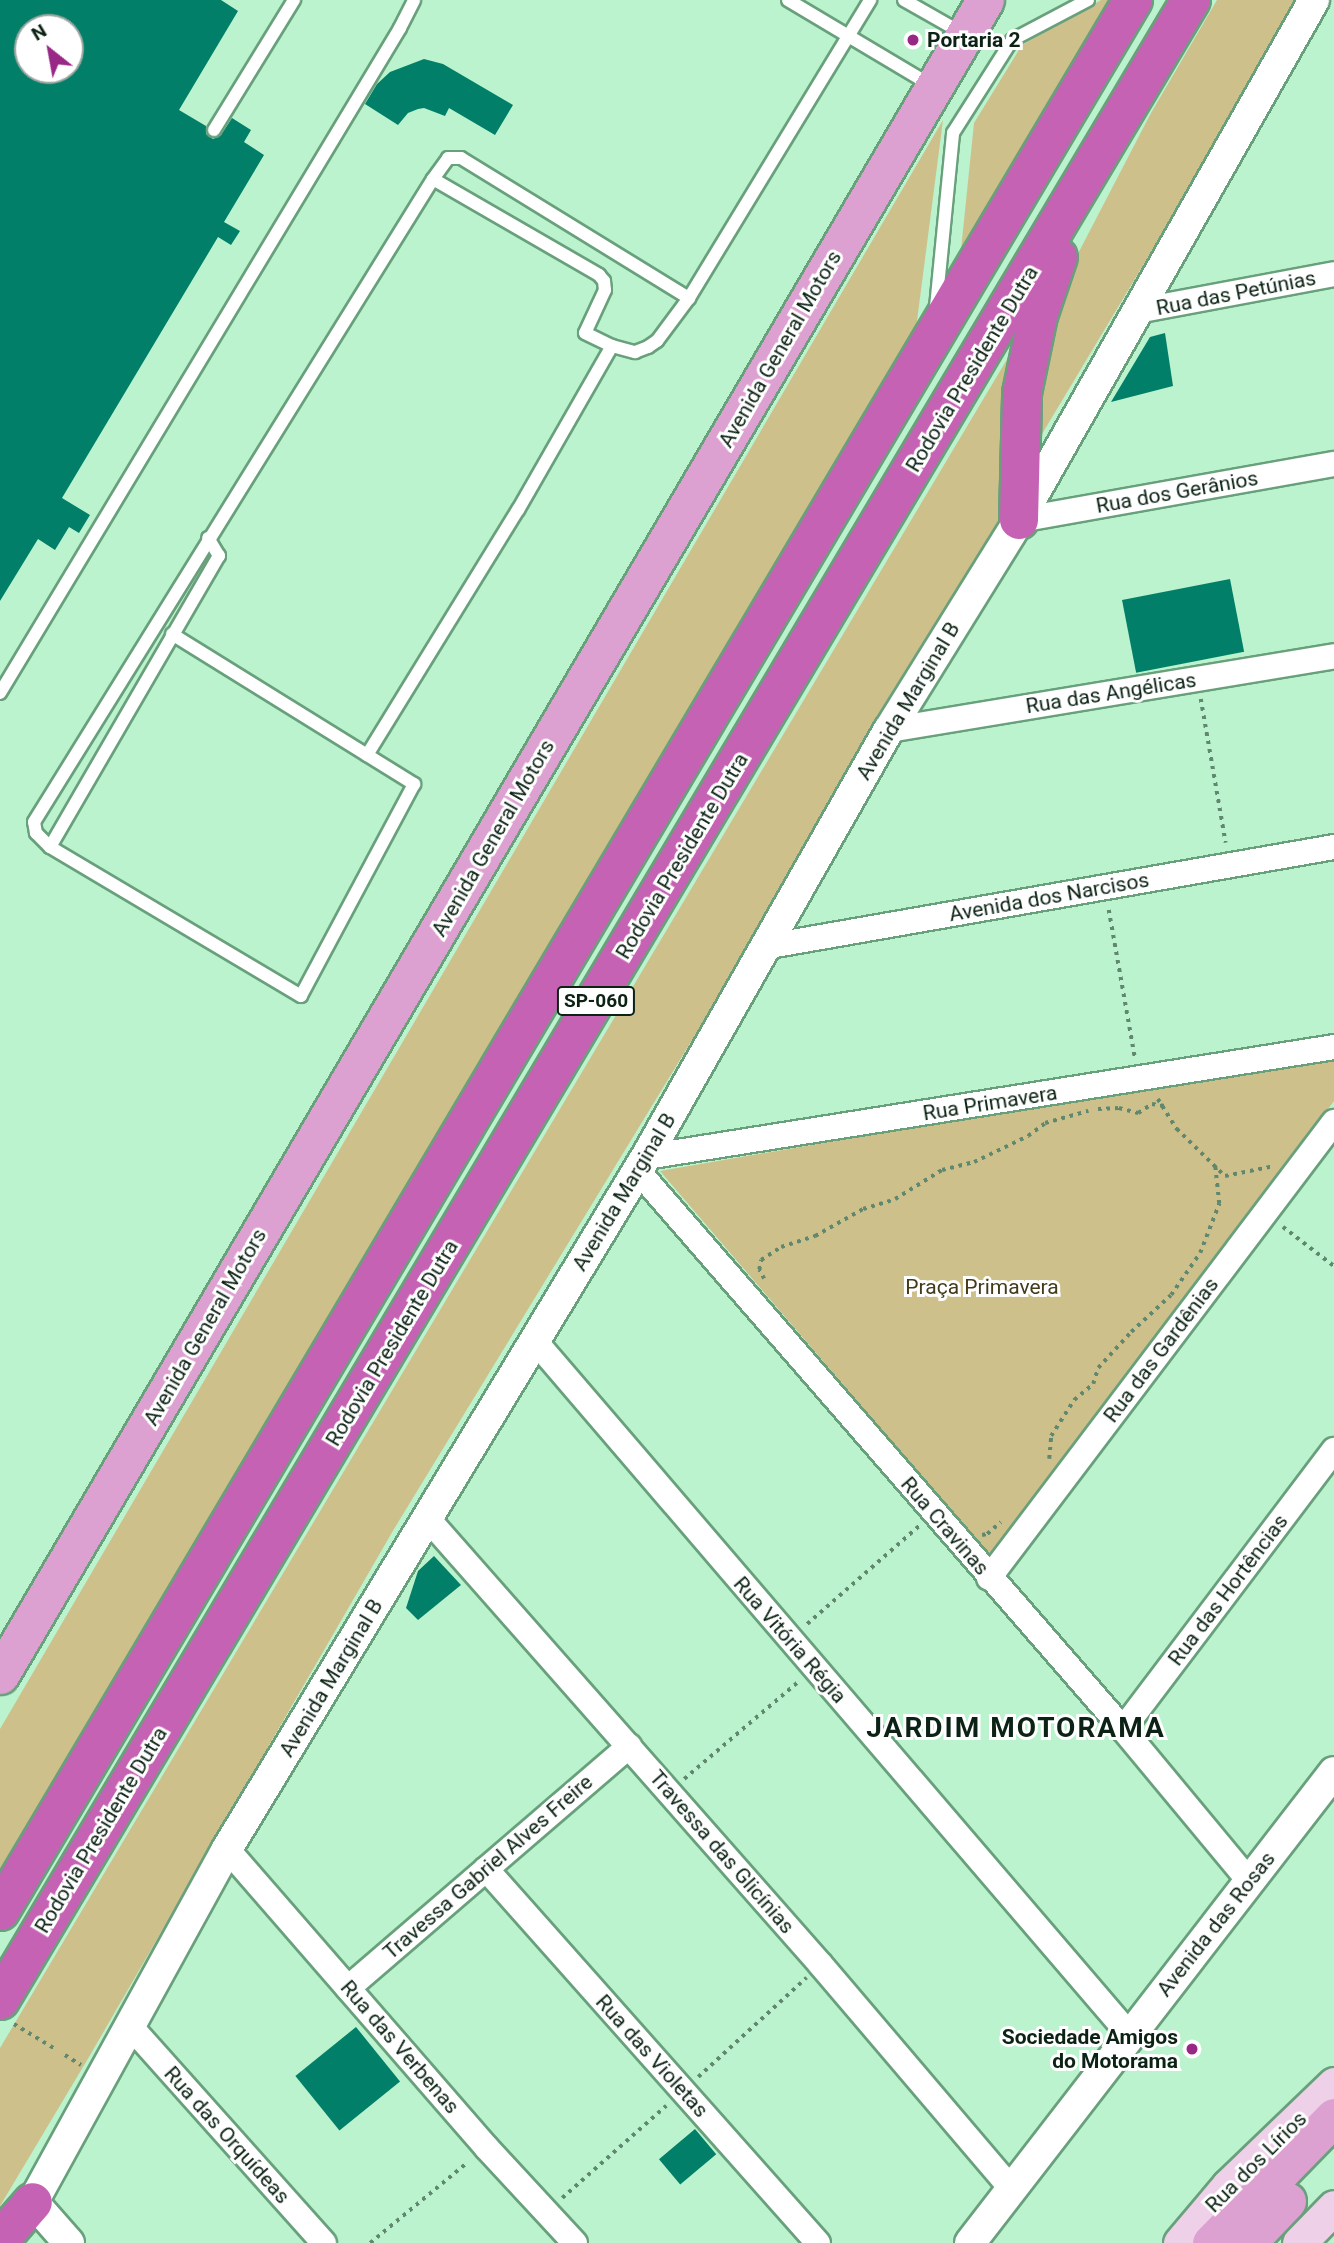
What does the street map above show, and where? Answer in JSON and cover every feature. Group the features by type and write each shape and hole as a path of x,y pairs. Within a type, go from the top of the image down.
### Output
{"highway":[{"name":"SP-060","path":"0,1911 1133,0"},
{"name":"Rodovia Presidente Dutra","path":"6,2012 1191,0"},
{"path":"1019,520 1022,393 1038,316 1081,187"},
{"path":"0,2240 33,2202"}],"main road":[{"name":"Avenida General Motors","path":"0,1675 985,0"},
{"name":"Rua dos Lírios","path":"1180,2243 1228,2186 1334,2084"},
{"path":"1209,2243 1334,2117"},
{"path":"1247,2243 1334,2152"},
{"path":"1209,2243 1209,2232 1228,2186"},
{"path":"1299,2243 1334,2207"}],"street":[{"name":"Avenida Marginal B","path":"33,2202 227,1849 642,1164 889,730 1019,520 1314,0"},
{"name":"Rua das Petúnias","path":"1137,311 1334,274"},
{"name":"Rua dos Gerânios","path":"1019,520 1334,464"},
{"name":"Rua das Angélicas","path":"889,730 1334,656"},
{"name":"Avenida dos Narcisos","path":"764,947 1334,847"},
{"name":"Rua Primavera","path":"642,1164 1334,1047"},
{"name":"Rua das Gardênias","path":"989,1578 1334,1122"},
{"name":"Rua Cravinas","path":"642,1164 933,1513 1123,1729 1250,1882"},
{"name":"Rua Vitória Régia","path":"534,1342 1129,2034"},
{"name":"Rua das Hortências","path":"1123,1729 1334,1450"},
{"name":"Travessa das Glicínias","path":"428,1519 669,1791 1012,2188"},
{"name":"Travessa Gabriel Alves Freire","path":"348,1988 629,1746"},
{"name":"Avenida das Rosas","path":"970,2243 1334,1772"},
{"name":"Rua das Verbenas","path":"227,1849 486,2147 575,2243"},
{"name":"Rua das Violetas","path":"486,1869 818,2243"},
{"name":"Rua das Orquídeas","path":"130,2026 324,2243"},
{"path":"33,2202 69,2243"}],"lane":[{"path":"214,130 294,0"},
{"path":"0,693 393,40 414,0"},
{"path":"788,0 934,87"},
{"path":"433,179 599,275 604,281 605,290 585,333 612,346 635,352 657,341 690,298 870,0"},
{"path":"904,0 965,34"},
{"path":"932,340 953,132 1012,40 1088,0"},
{"path":"172,634 414,784 301,996 50,847 36,833 34,822 208,538 448,158 461,158 690,298"},
{"path":"367,755 518,510 612,346"},
{"path":"50,847 219,556 208,538"}],"path":[{"path":"1197,679 1230,865"},
{"path":"1105,887 1139,1080 1165,1106 1177,1129 1225,1176 1306,1158"},
{"path":"772,1289 760,1270 765,1255 815,1236 863,1209 895,1199 942,1170 974,1162 1028,1136 1045,1123 1090,1110 1119,1108 1138,1113 1152,1104 1165,1106"},
{"path":"1048,1464 1051,1436 1074,1400 1093,1384 1098,1368 1130,1332 1171,1295 1200,1253 1219,1204 1213,1173 1215,1166"},
{"path":"1265,1213 1334,1266"},
{"path":"790,1640 933,1513"},
{"path":"975,1527 982,1535 988,1534 1004,1519"},
{"path":"669,1791 814,1668"},
{"path":"6,2012 57,2050"},
{"path":"65,2055 89,2070"},
{"path":"370,2243 486,2147"}],"green space":[{"path":"1101,0 1112,0 961,250 974,123 1022,45"},
{"path":"1217,0 1302,0 1039,439 1037,391 1058,292 1151,113"},
{"path":"943,120 914,344 0,1881 0,1729"},
{"path":"1009,356 1010,479 1006,525 394,1529 0,2206 0,2048"},
{"name":"Praça Primavera","path":"1334,1055 1334,1101 990,1556 660,1171"}],"building":[{"path":"0,0 221,0 238,11 179,110 206,126 206,134 213,139 221,135 232,118 251,130 244,142 264,155 224,222 240,231 231,245 218,237 62,498 90,515 79,533 69,527 55,550 38,539 0,601"},
{"path":"424,59 443,64 513,105 495,135 449,108 445,116 424,108 418,109 408,113 398,125 365,104 377,84 390,72"},
{"path":"1165,333 1173,386 1111,402 1150,337"},
{"path":"1230,579 1244,652 1136,673 1122,600"},
{"path":"434,1556 461,1585 418,1620 406,1608 418,1571"},
{"path":"356,2027 400,2081 339,2130 295,2076"},
{"path":"695,2129 716,2154 680,2184 659,2159"}],"place":[{"name":"Portaria 2","path":"913,40"},
{"name":"Sociedade Amigos do Motorama","path":"1192,2049"}],"district":[{"name":"JARDIM MOTORAMA","path":"1016,1728"}]}
